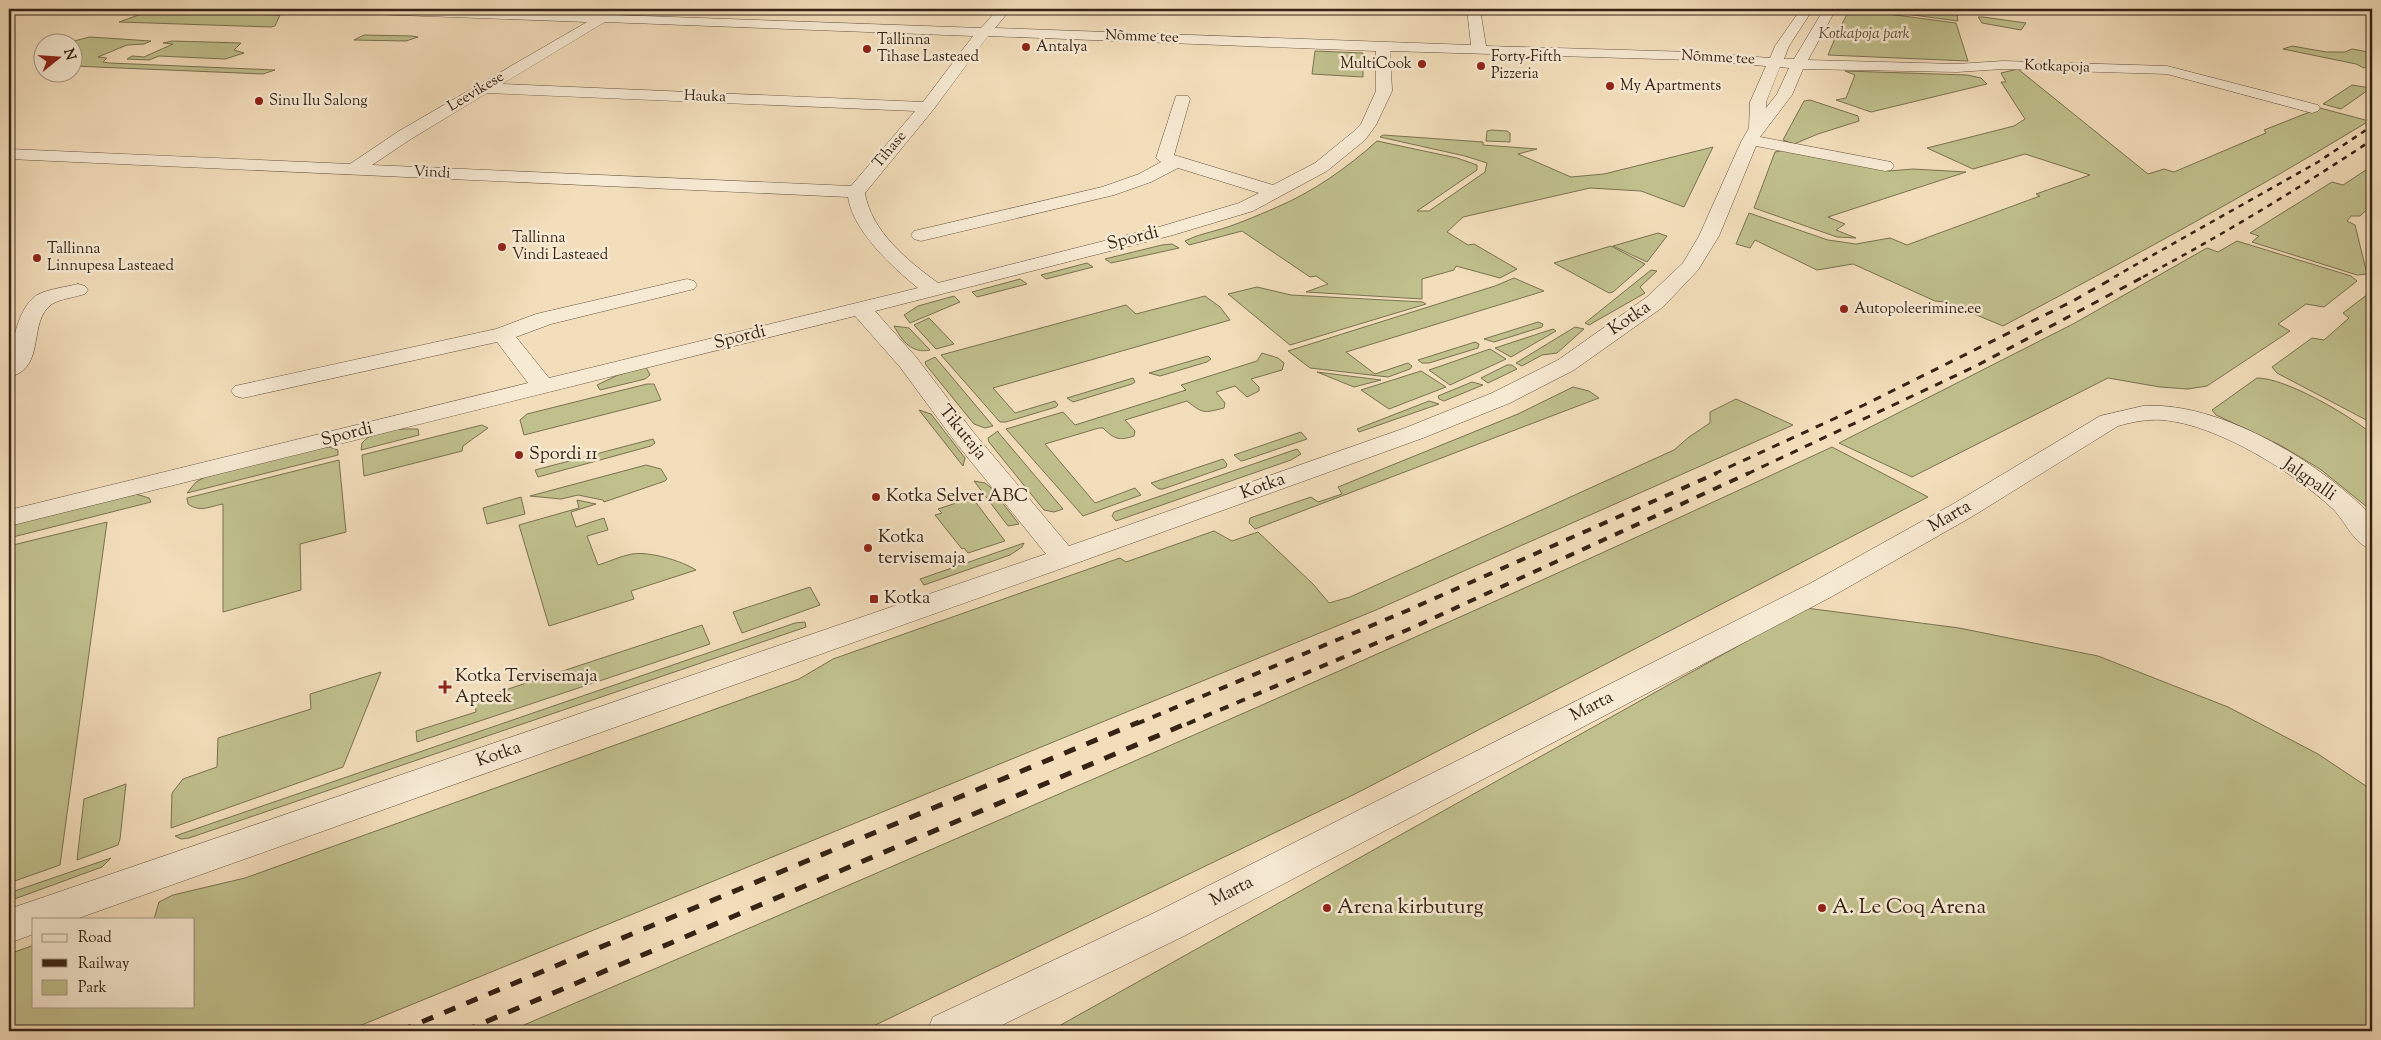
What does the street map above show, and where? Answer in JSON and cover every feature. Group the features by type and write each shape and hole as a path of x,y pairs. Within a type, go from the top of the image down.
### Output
{"street":[{"name":"Nõmme tee","path":"344,9 475,11 601,18 1639,55 1774,65 1798,64"},
{"name":"Tihase","path":"856,192 927,107 954,69 1005,9"},
{"path":"1474,9 1479,50"},
{"path":"1804,13 1826,15"},
{"name":"Kotka","path":"9,926 1064,558 1460,416 1566,365 1655,302 1691,266 1709,236 1753,134 1758,102 1782,46 1804,13"},
{"name":"Kotka","path":"1753,134 1784,95 1798,64 1826,15"},
{"name":"Leevikese","path":"354,169 601,18"},
{"name":"Spordi","path":"9,518 934,290 1166,231 1246,207 1321,168 1368,125 1384,91 1383,46"},
{"path":"1699,59 1750,55 1767,52 1782,46"},
{"path":"1699,59 1746,73 1765,86"},
{"name":"Kotkapoja","path":"1798,64 1957,68 2003,65 2168,70 2312,108"},
{"name":"Hauka","path":"484,88 927,107"},
{"path":"1182,99 1166,158 1275,192"},
{"path":"1753,134 1885,166"},
{"name":"Vindi","path":"9,154 856,192"},
{"path":"922,235 1108,191 1145,178 1177,161"},
{"path":"856,192 861,213 884,243 918,278 934,290"},
{"path":"243,391 502,334 544,319 687,285"},
{"path":"9,370 21,358 30,316 44,300 78,290"},
{"name":"Tikutaja","path":"860,308 908,362 965,438 1064,558"},
{"path":"502,334 544,387"},
{"name":"Marta","path":"948,1031 1170,924 1821,590 1963,510 2109,421 2132,413 2164,413 2189,418 2234,434"},
{"name":"Jalgpalli","path":"2234,434 2271,453 2311,478 2344,504 2372,540"}],"green space":[{"name":"Kotkapoja park","path":"1850,9 1956,23 1968,61 1828,55"},
{"path":"1868,9 1941,9 1957,15 1958,21"},
{"path":"201,11 198,13 280,15 275,26 271,27 119,22 147,12"},
{"path":"1978,17 2026,23 2021,30 1982,23"},
{"path":"364,35 418,37 406,41 354,40"},
{"path":"90,37 151,41 144,44 127,45 98,57 107,58 103,62 109,63 275,70 263,74 82,66 82,39"},
{"path":"172,41 241,43 234,50 244,53 225,59 159,56 149,60 127,59 132,56 144,57 173,44 163,43"},
{"path":"2292,46 2326,52 2345,52 2352,49 2368,52 2372,50 2372,62 2364,68 2356,64 2283,49"},
{"path":"1315,51 1363,53 1363,77 1312,74"},
{"path":"2018,69 2148,174 2164,169 2174,172 2266,133 2264,130 2320,108 2369,121 2279,175 2003,326 1945,302 1935,301 1853,264 1817,270 1755,240 1750,248 1736,244 1749,213 1828,240 1856,244 1890,238 1907,245 2040,196 2036,194 2090,175 2025,154 1973,169 1927,148 2014,126 2025,119 2001,82 2006,82 2001,73"},
{"path":"1845,71 1967,75 1981,78 1987,84 1871,112 1836,100 1846,98 1855,75"},
{"path":"2352,85 2371,88 2341,109 2323,104"},
{"path":"1810,100 1858,116 1859,121 1794,144 1783,140 1804,101"},
{"path":"1487,131 1510,133 1510,142 1486,141"},
{"path":"1383,135 1483,142 1483,145 1537,149 1518,154 1571,177 1604,174 1713,147 1684,207 1641,191 1590,188 1463,217 1447,232 1468,245 1474,244 1517,269 1500,278 1456,266 1454,270 1422,279 1422,299 1306,292 1328,284 1316,276 1310,277 1242,231 1189,245 1185,241 1245,221 1303,195 1342,170 1377,141 1457,158 1477,165 1477,170 1417,211 1429,211 1485,172 1487,163 1465,156 1380,137"},
{"path":"1785,150 1889,171 1913,169 1966,172 1828,217 1845,224 1836,230 1856,238 1837,237 1754,208 1775,152"},
{"path":"2372,166 2372,205 2360,216 2351,216 2347,221 2355,225 2367,274 2357,275 2252,242 2259,236 2250,233 2332,182 2343,185"},
{"path":"1658,233 1667,236 1647,262 1613,246"},
{"path":"2237,241 2351,276 2357,281 2324,307 2306,304 2278,324 2290,331 2207,386 2188,389 2160,387 2108,378 1912,477 1839,443 2073,324 2207,248 2218,252"},
{"path":"1172,244 1179,248 1111,263 1105,259 1162,245"},
{"path":"1611,246 1645,264 1613,292 1609,293 1554,263"},
{"path":"1087,263 1093,267 1046,279 1041,275"},
{"path":"1651,270 1657,271 1640,287 1645,293 1589,325 1585,323"},
{"path":"1514,278 1544,291 1346,352 1375,374 1408,363 1412,366 1410,369 1388,377 1310,368 1288,351 1495,286"},
{"path":"1020,279 1027,284 977,297 972,292"},
{"path":"1257,287 1291,295 1423,302 1426,304 1290,345 1228,294"},
{"path":"2372,291 2372,423 2277,373 2272,367 2312,338 2324,340 2349,318 2343,313"},
{"path":"954,296 960,302 910,323 904,315 918,306"},
{"path":"1205,296 1220,307 1230,320 993,388 1015,413 1055,401 1058,405 1006,422 1000,422 941,355 1126,305 1136,314"},
{"path":"929,318 954,344 936,349 914,325"},
{"path":"1538,322 1543,324 1542,327 1494,342 1484,339"},
{"path":"894,326 909,328 930,350 918,350 908,345 900,337"},
{"path":"1575,327 1584,329 1557,353 1542,355 1522,366 1516,363"},
{"path":"1553,329 1556,331 1511,357 1495,348"},
{"path":"1475,342 1479,344 1478,348 1429,363 1422,363 1418,360"},
{"path":"1490,349 1506,359 1450,385 1429,370"},
{"path":"1262,353 1278,358 1284,363 1282,370 1251,379 1259,387 1259,391 1247,397 1235,386 1216,392 1225,403 1224,408 1204,411 1187,401 1125,420 1135,431 1134,436 1117,438 1110,435 1103,428 1099,428 1045,444 1095,503 1135,488 1141,495 1083,516 1006,429 1063,412 1075,425 1186,390 1181,385 1257,361"},
{"path":"1208,356 1211,359 1207,362 1160,376 1149,373"},
{"path":"935,357 993,426 985,428 974,424 926,365 925,362"},
{"path":"1507,365 1512,365 1517,369 1488,383 1481,378"},
{"path":"646,367 650,375 645,379 600,390 597,385 618,375"},
{"path":"1421,371 1446,387 1389,409 1361,390"},
{"path":"1317,372 1381,380 1354,387"},
{"path":"1133,378 1135,382 1132,384 1073,402 1067,398"},
{"path":"2257,378 2284,384 2317,399 2372,434 2372,511 2320,469 2280,445 2216,415 2212,410"},
{"path":"1472,382 1483,385 1444,401 1439,399 1438,396"},
{"path":"647,384 654,384 661,400 524,435 520,420 527,414"},
{"path":"1573,387 1589,391 1599,398 1255,529 1249,523 1250,518 1311,497 1318,502 1342,494 1338,487 1518,414"},
{"path":"1736,399 1793,425 1376,610 347,1031 9,1031 9,954 32,946 32,1008 195,1008 195,918 154,918 159,902 173,895 245,878 799,679 833,659 1120,558 1126,562 1214,531 1232,541 1258,532 1313,584 1329,603 1350,597 1674,450 1710,423 1710,412"},
{"path":"1429,401 1439,404 1359,432 1357,429"},
{"path":"919,410 931,414 965,458 963,466"},
{"path":"482,425 488,428 463,446 462,451 364,476 362,455"},
{"path":"418,429 419,435 361,450 362,443 374,434 388,430"},
{"path":"998,431 1063,509 1054,512 1044,510 989,442 988,438"},
{"path":"1301,432 1307,439 1241,461 1234,455"},
{"path":"653,439 655,443 651,446 538,477 535,470"},
{"path":"321,447 338,450 338,455 187,493 196,482 205,477"},
{"path":"1832,447 1928,497 1353,795 863,1031 510,1031 1007,817 1338,671 1503,598"},
{"path":"1297,449 1301,454 1291,460 1116,521 1112,516 1114,512"},
{"path":"1223,459 1227,464 1226,467 1163,489 1159,489 1151,483"},
{"path":"339,460 346,532 300,544 301,590 223,612 223,504 197,508 188,504 187,498"},
{"path":"646,465 661,469 667,479 604,502 603,500 578,495 561,499 530,496"},
{"path":"974,481 985,483 990,487 1019,524 1008,526"},
{"path":"136,494 149,498 151,502 9,538 9,524"},
{"path":"521,497 525,514 487,524 483,508"},
{"path":"577,500 596,504 571,512 576,527 604,518 608,530 587,536 598,565 623,556 639,553 682,563 696,570 631,591 634,599 549,626 519,525 579,508"},
{"path":"965,500 974,500 1005,541 968,553 964,548 962,549 935,515 942,513 938,509"},
{"path":"107,522 60,865 9,883 9,546"},
{"path":"1024,543 1022,547 1010,555 924,585 920,579"},
{"path":"810,587 820,605 742,633 733,612"},
{"name":"A. Le Coq Arena","path":"1806,608 1959,628 2098,656 2228,707 2318,754 2372,790 2372,1031 1050,1031"},
{"path":"805,622 806,627 189,838 181,839 175,836 795,623"},
{"path":"702,625 710,644 417,742 416,731 476,712 475,700"},
{"path":"381,672 343,767 171,828 172,793 183,779 217,767 218,738 311,709 310,694"},
{"path":"126,784 118,845 77,860 84,799"},
{"path":"111,858 102,867 9,901 9,893"}],"railway":[{"path":"2114,277 2318,162 2372,126"},
{"path":"2143,277 2259,212 2372,140"},
{"path":"1714,474 1864,405 2071,302 2117,276"},
{"path":"1747,474 1976,366 2145,276"},
{"path":"1136,724 1404,612 1717,473"},
{"path":"1187,724 1414,627 1749,473"},
{"path":"400,1031 1139,722"},
{"path":"464,1031 1190,722"}],"place":[{"name":"Antalya","path":"1026,47"},
{"name":"Tallinna Tihase Lasteaed","path":"867,49"},
{"name":"MultiCook","path":"1422,64"},
{"name":"Forty-Fifth Pizzeria","path":"1481,66"},
{"name":"My Apartments","path":"1610,86"},
{"name":"Sinu Ilu Salong","path":"259,101"},
{"name":"Tallinna Vindi Lasteaed","path":"502,247"},
{"name":"Tallinna Linnupesa Lasteaed","path":"37,258"},
{"name":"Autopoleerimine.ee","path":"1844,309"},
{"name":"Spordi 11","path":"519,455"},
{"name":"Kotka Selver ABC","path":"876,497"},
{"name":"Kotka tervisemaja","path":"868,548"},
{"name":"Kotka","path":"874,599"},
{"name":"Kotka Tervisemaja Apteek","path":"445,687"},
{"name":"Arena kirbuturg","path":"1327,908"},
{"name":"A. Le Coq Arena","path":"1822,908"}]}
